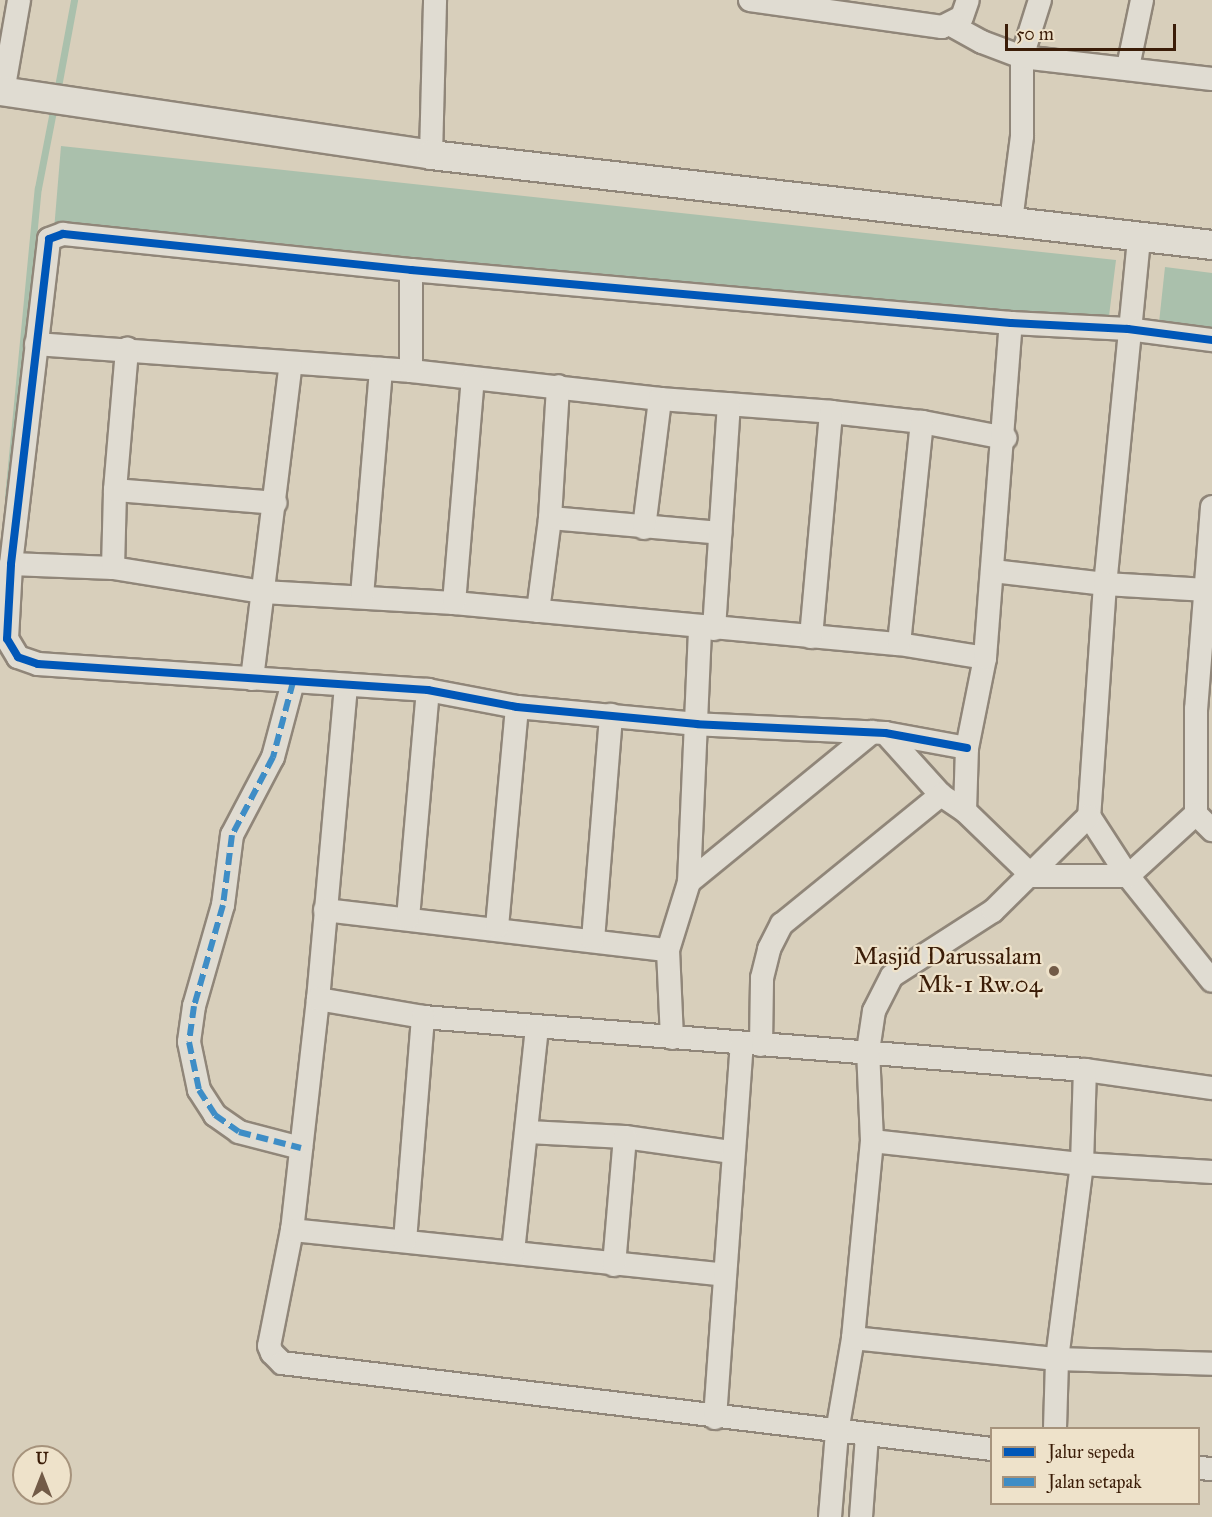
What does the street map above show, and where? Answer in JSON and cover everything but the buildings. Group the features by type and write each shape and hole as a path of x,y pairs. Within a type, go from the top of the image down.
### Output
{"street":[{"path":"431,156 435,0"},
{"path":"750,0 823,5 942,27 951,25 962,17 969,0"},
{"path":"1011,220 1022,136 1022,57 1040,0"},
{"path":"1128,67 1142,0"},
{"path":"12,12 2,91 431,156 1011,220 1138,239 1212,245"},
{"path":"951,25 982,42 1022,57 1128,67 1212,79"},
{"path":"967,748 879,732 697,724 517,706 428,690 38,664 18,657 7,639 11,564 49,239 63,234 411,270 1011,323 1128,329 1212,340"},
{"path":"1138,239 1105,584 1089,816 1128,876 1212,981"},
{"path":"411,270 411,371"},
{"path":"964,811 967,748 985,658 1005,438 1011,323"},
{"path":"36,344 411,371 660,399 831,412 922,423 1005,438"},
{"path":"113,568 114,490 127,349"},
{"path":"252,679 291,363"},
{"path":"362,596 381,369"},
{"path":"454,603 473,379"},
{"path":"538,611 550,518 558,386"},
{"path":"644,528 660,399"},
{"path":"672,1038 668,950 689,882 697,724 720,533 729,405"},
{"path":"811,637 831,412"},
{"path":"899,644 922,423"},
{"path":"114,490 275,503"},
{"path":"1212,507 1204,709 1204,816 1212,830"},
{"path":"550,518 720,533"},
{"path":"11,564 113,568 263,592 454,603 899,644 985,658"},
{"path":"993,571 1105,584 1208,590"},
{"path":"293,682 273,757 232,835 223,905 194,1006 189,1042 199,1090 215,1115 239,1132 301,1148"},
{"path":"346,686 318,999 292,1230 269,1346 282,1364 715,1418 990,1449"},
{"path":"408,918 428,690"},
{"path":"497,927 517,706"},
{"path":"593,940 611,715"},
{"path":"879,732 941,795 964,811 1032,876 1128,876 1204,816"},
{"path":"689,882 879,732"},
{"path":"715,1418 732,1152 769,949 782,924 941,795"},
{"path":"830,1517 837,1432 853,1338 872,1141 868,1051 874,1011 892,976 993,911 1032,876 1089,816"},
{"path":"325,910 497,927 668,950"},
{"path":"318,999 423,1017 1085,1070 1212,1088"},
{"path":"405,1240 423,1017"},
{"path":"513,1251 528,1132 537,1027"},
{"path":"1055,1427 1058,1359 1082,1164 1085,1070"},
{"path":"528,1132 625,1137 732,1152"},
{"path":"614,1265 625,1137"},
{"path":"872,1141 1082,1164 1212,1172"},
{"path":"292,1230 513,1251 614,1265 724,1275"},
{"path":"853,1338 1058,1359 1212,1364"},
{"path":"861,1517 867,1435"}],"shaded area":[{"path":"61,146 1116,260 1108,324 54,230"},
{"path":"1165,267 1212,273 1212,337 1158,332"}],"waterway":[{"path":"57,92 74,0"},
{"path":"8,497 38,188 54,106"}],"marked path":[{"path":"293,682 273,757 232,835 223,905 194,1006 189,1042 199,1090 215,1115 239,1132 301,1148"}],"cycle path":[{"path":"967,748 885,733 697,724 517,707 428,690 38,664 18,657 7,639 11,564 49,239 63,234 411,270 1011,323 1128,329 1212,340"}],"place":[{"name":"Masjid Darussalam Mk-1 Rw.04","path":"1054,971"}]}
